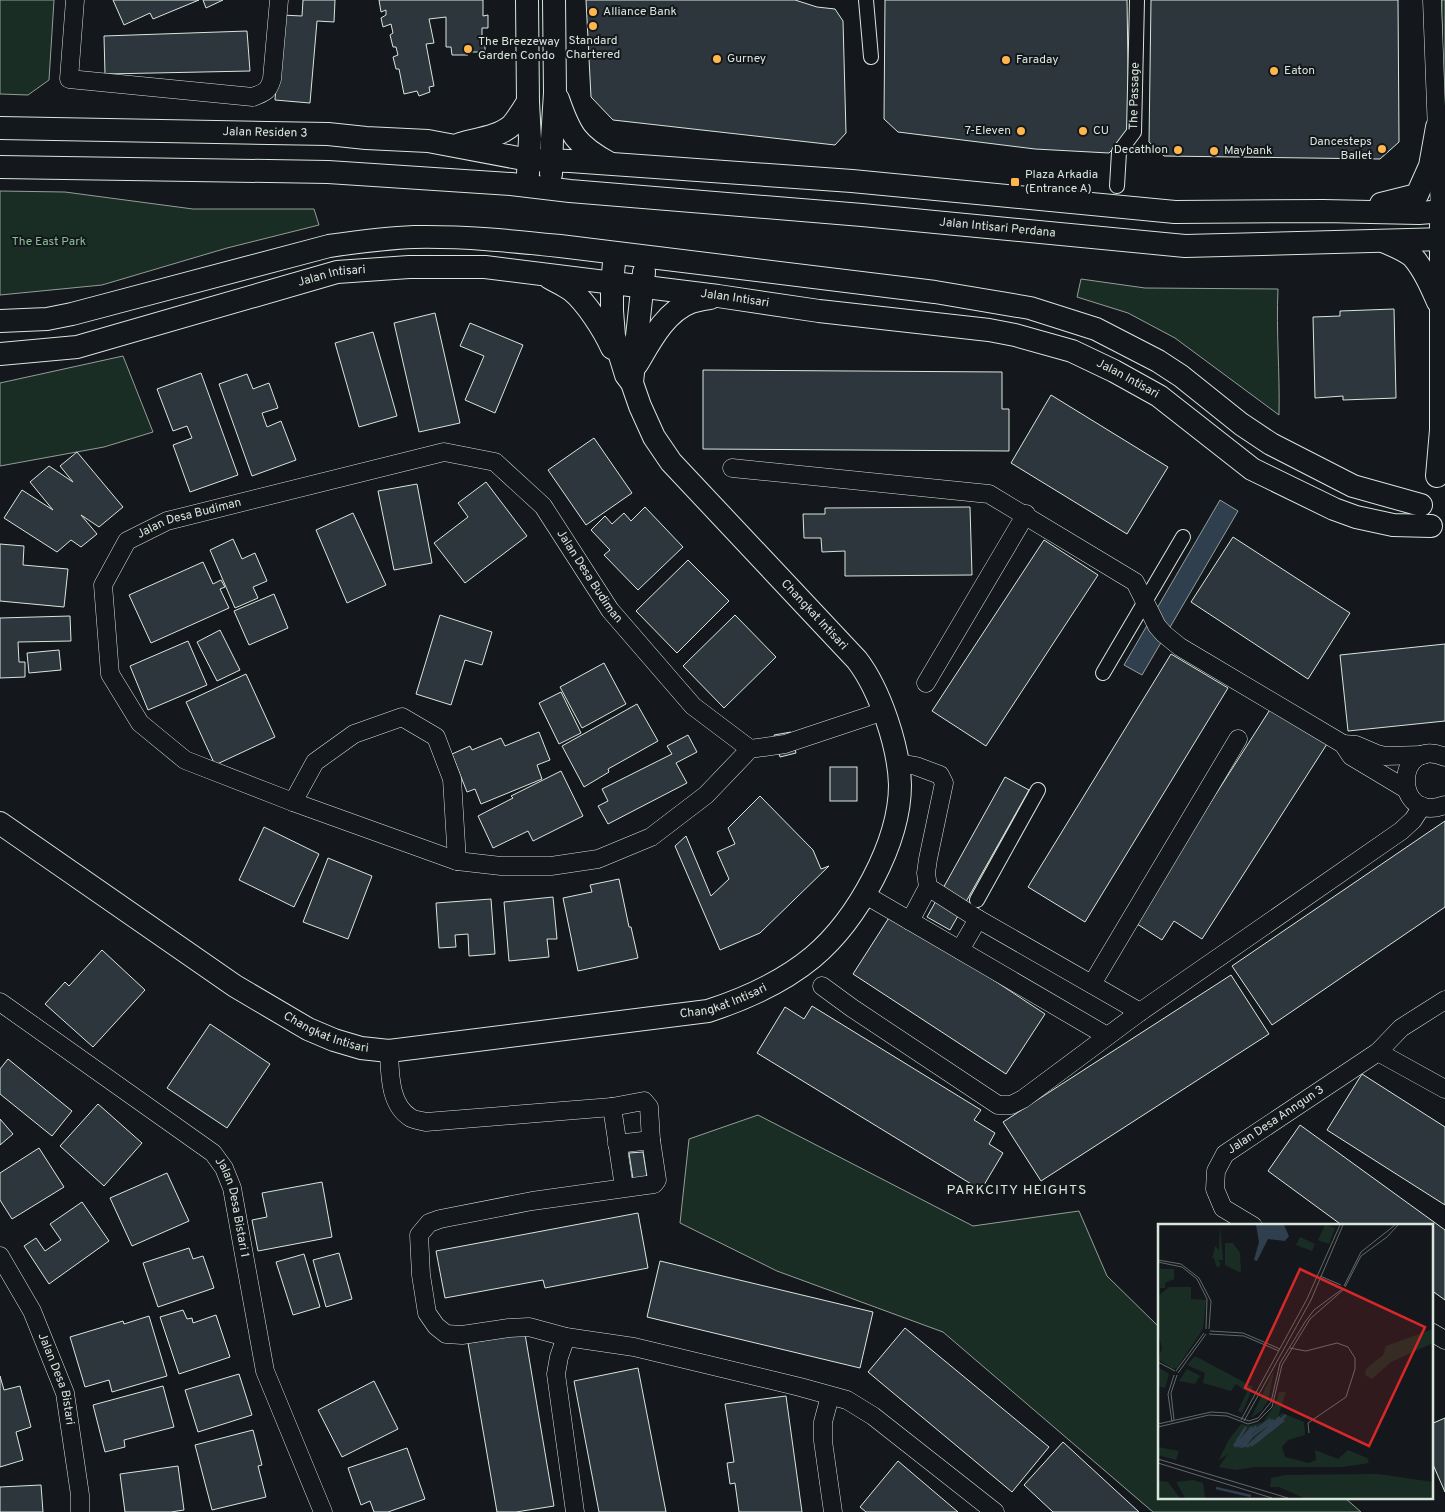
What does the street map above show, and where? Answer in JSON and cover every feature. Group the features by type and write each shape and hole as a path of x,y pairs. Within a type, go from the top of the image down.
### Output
{"street":[{"path":"75,0 70,79 253,97 266,92 270,87 279,0"},
{"path":"527,0 530,139 528,187"},
{"path":"0,167 328,172 550,188 556,93 554,0"},
{"path":"866,0 871,57"},
{"name":"The Passage","path":"1117,186 1119,152 1134,132 1137,0"},
{"path":"1432,0 1437,127 1443,212 1441,475 1428,483 1422,493 1420,504 1423,516 1438,529"},
{"path":"556,93 569,128 578,141 589,152 610,164"},
{"path":"454,146 500,133 516,120 528,102"},
{"path":"1323,211 1385,203 1417,195 1430,166 1437,127"},
{"name":"Jalan Residen 3","path":"0,128 328,134 428,141 529,160 552,160"},
{"path":"552,160 852,181 1175,212 1443,212"},
{"name":"Jalan Intisari Perdana","path":"550,188 852,214 1185,246 1443,239"},
{"path":"0,321 47,319 72,314 329,246 361,241 414,237 500,240 935,292 1030,308 1096,329 1158,361 1181,376 1241,424 1271,444 1353,486 1420,504"},
{"path":"1384,241 1412,257 1429,282 1442,312"},
{"name":"Changkat Intisari","path":"0,823 235,986 308,1029 334,1040 361,1048 389,1051 708,1011 725,1006 758,991 790,974 814,956 838,931 864,894 889,843 896,817 900,787 899,763 884,711 867,673 857,660 670,462 654,437 640,406 631,375 614,336 612,283 615,253"},
{"name":"Changkat Intisari","path":"631,375 646,256"},
{"name":"Jalan Intisari","path":"0,354 77,347 337,272 409,267 485,267 718,296 818,311 989,330 1016,335 1072,352 1114,371 1158,396 1252,468 1334,509 1356,517 1393,525 1438,529"},
{"path":"545,275 572,291 593,314 606,335 618,363 631,375 654,336 675,311 690,303 718,296"},
{"name":"Jalan Desa Budiman","path":"444,452 495,462 543,506 610,610 693,706 750,749 706,795 651,837 598,859 551,866 501,866 457,861 293,802 185,760 140,723 110,674 103,585 127,541 168,521 444,452"},
{"path":"732,468 990,494 1136,582 1157,626 1180,647 1343,744 1351,756 1406,789"},
{"path":"926,683 1026,514"},
{"path":"1102,673 1183,537"},
{"path":"750,749 785,744 884,711"},
{"path":"293,802 314,762 354,734 402,717 436,737 452,779 457,861"},
{"path":"1092,984 1238,739"},
{"path":"1343,744 1356,745 1385,756 1438,755"},
{"path":"1438,755 1415,759 1406,773 1406,789 1410,796 1422,806 1437,808 1445,805"},
{"path":"899,763 916,766 940,776 944,783 928,859 926,873 928,887 910,921"},
{"path":"976,900 1038,790"},
{"path":"822,986 998,1106 1011,1105 1023,1099 1140,1012 1401,831 1413,820 1422,806"},
{"path":"928,887 978,919 1140,1012"},
{"path":"864,894 1107,1036"},
{"path":"960,950 978,919"},
{"name":"Jalan Desa Anngun 3","path":"1250,1224 1223,1208 1215,1189 1216,1171 1225,1154 1378,1052 1401,1028 1445,1000"},
{"name":"Jalan Desa Bistari 1","path":"0,1002 212,1153 224,1168 232,1188 265,1372 323,1512"},
{"path":"389,1051 393,1092 400,1109 411,1118 426,1122 612,1106 644,1101 649,1107 658,1180 654,1184 532,1201 440,1219 429,1223 419,1235 421,1275 427,1313 436,1326 446,1334 462,1335 529,1327 566,1337 634,1347 847,1400 872,1416 995,1512"},
{"path":"1378,1052 1445,1089"},
{"path":"612,1106 624,1187"},
{"path":"617,1144 652,1140"},
{"name":"Jalan Desa Bistari","path":"0,1256 32,1311 65,1393 80,1495 80,1512"},
{"path":"1432,1333 1445,1340"},
{"path":"566,1337 559,1357 556,1374 575,1512"},
{"path":"830,1396 823,1422 833,1512"}],"green space":[{"path":"0,0 54,0 49,80 28,95 0,94"},
{"path":"1442,0 1445,0 1445,169 1442,19"},
{"name":"The East Park","path":"0,191 65,192 193,209 314,209 319,225 227,248 102,285 0,295"},
{"path":"1081,279 1145,288 1278,289 1279,415 1175,338 1128,313 1077,297"},
{"path":"123,356 153,432 104,447 0,466 0,383"},
{"path":"758,1115 973,1226 1079,1211 1107,1276 1158,1326 1158,1500 1347,1500 1361,1512 1153,1512 943,1332 777,1271 680,1223 689,1139"}],"water":[{"path":"1220,500 1238,511 1142,675 1124,665"}],"building":[{"path":"113,0 199,0 153,19 150,13 124,25"},
{"path":"203,0 223,0 206,8"},
{"path":"303,0 335,0 334,22 317,21 310,103 275,100 282,15 302,16"},
{"name":"The Breezeway Garden Condo","path":"379,0 483,0 483,16 488,15 488,28 482,28 482,44 485,45 485,52 468,52 468,55 452,55 451,47 446,47 446,17 429,19 434,43 426,44 434,86 429,87 430,92 419,96 417,91 404,94 399,69 396,69 393,57 398,55 396,47 393,47 390,35 393,33 391,24 383,27 381,18 386,15 386,10 381,12"},
{"name":"Gurney","path":"586,0 795,0 817,7 835,9 843,21 846,133 835,145 613,120 591,97"},
{"name":"Faraday","path":"885,0 1127,0 1129,133 1109,153 1035,149 898,132 884,119"},
{"name":"Eaton","path":"1151,0 1398,0 1399,142 1380,159 1164,156 1149,142"},
{"path":"247,31 250,71 105,74 104,36"},
{"path":"1394,309 1396,398 1343,400 1343,396 1315,398 1313,317 1340,316 1340,311"},
{"path":"435,313 460,423 419,432 394,323"},
{"path":"470,323 523,345 495,413 465,400 484,356 460,346"},
{"path":"373,332 397,416 359,427 335,343"},
{"path":"703,370 1002,372 1002,409 1009,409 1009,451 703,449"},
{"path":"201,373 238,475 190,492 173,445 192,438 187,426 173,431 157,389"},
{"path":"247,374 253,389 269,383 278,408 262,413 267,427 281,421 296,460 252,476 219,384"},
{"path":"1051,395 1168,467 1127,534 1011,463"},
{"path":"594,438 632,493 586,525 548,470"},
{"path":"77,452 123,507 99,527 81,515 97,534 81,547 71,540 57,552 4,518 22,490 53,510 30,482 49,466 73,482 60,466"},
{"path":"486,482 527,536 465,583 434,543 468,517 458,503"},
{"path":"417,484 432,563 394,570 378,491"},
{"path":"645,507 683,547 638,590 604,555 610,550 591,530 605,516 612,524 624,513 631,521"},
{"path":"970,507 972,575 845,576 845,551 822,552 821,538 804,538 803,514 825,514 825,508"},
{"path":"353,513 386,585 347,603 316,530"},
{"path":"1233,537 1350,613 1308,679 1191,602"},
{"path":"233,539 242,559 255,553 267,581 253,587 258,598 235,608 210,550"},
{"path":"1044,540 1098,575 986,746 932,711"},
{"path":"0,544 24,546 23,565 68,569 64,607 0,601"},
{"path":"688,560 729,601 677,653 636,611"},
{"path":"203,562 213,584 221,580 225,587 220,589 229,608 151,643 129,595"},
{"path":"274,594 288,628 249,645 234,611"},
{"path":"440,615 492,632 482,665 465,660 451,705 416,694"},
{"path":"735,615 776,657 724,708 683,666"},
{"path":"70,616 71,641 18,642 19,662 25,662 25,677 0,678 0,618"},
{"path":"220,630 240,670 217,681 197,642"},
{"path":"188,641 207,685 148,710 130,666"},
{"path":"1445,644 1445,721 1348,731 1340,655"},
{"path":"59,650 61,670 29,673 27,653"},
{"path":"1171,654 1228,688 1085,922 1028,887"},
{"path":"604,663 626,704 582,728 560,687"},
{"path":"246,674 275,737 215,765 186,702"},
{"path":"561,692 581,733 559,744 539,703"},
{"path":"637,704 658,741 608,769 609,772 584,787 562,746"},
{"path":"1271,708 1327,744 1202,939 1174,921 1162,940 1134,922"},
{"path":"539,732 550,760 537,765 542,779 481,804 475,789 467,792 452,754 470,746 472,750 501,738 505,746"},
{"path":"791,732 796,753 780,757 774,735"},
{"path":"688,735 697,752 676,763 687,783 608,824 598,806 608,801 602,789 672,754 667,746"},
{"path":"830,767 857,767 857,801 830,801"},
{"path":"561,771 583,816 533,841 528,831 493,848 478,816 513,798 511,796"},
{"path":"1005,777 1029,790 950,930 927,917"},
{"path":"760,796 813,850 821,869 829,866 760,933 720,950 675,846 686,836 711,896 729,879 717,852 735,844 728,828"},
{"path":"1445,821 1445,907 1272,1025 1232,966"},
{"path":"264,827 319,854 294,907 239,880"},
{"path":"328,858 372,876 348,939 303,922"},
{"path":"619,879 629,927 631,927 638,958 578,971 563,898 592,892 590,885"},
{"path":"553,897 557,939 547,939 549,957 509,961 504,902"},
{"path":"491,899 495,954 469,956 468,934 455,935 456,947 439,948 436,903"},
{"path":"892,913 1045,1014 1006,1074 853,974"},
{"path":"102,950 145,990 93,1047 45,1004 65,982 69,986"},
{"path":"1231,975 1269,1034 1041,1181 1003,1122"},
{"path":"812,1006 981,1110 974,1120 995,1133 989,1144 1003,1153 981,1190 757,1053 785,1007 804,1019"},
{"path":"210,1024 270,1064 227,1128 167,1088"},
{"path":"8,1059 72,1111 52,1136 0,1094 0,1069"},
{"path":"1362,1074 1445,1127 1445,1205 1327,1130"},
{"path":"98,1104 142,1143 104,1186 60,1146"},
{"path":"0,1119 13,1134 0,1145"},
{"path":"1300,1125 1445,1230 1445,1300 1432,1291 1432,1224 1340,1224 1268,1171"},
{"path":"39,1148 64,1187 12,1219 0,1200 0,1173"},
{"path":"643,1152 647,1177 633,1179 629,1153"},
{"path":"167,1173 189,1221 132,1246 110,1198"},
{"path":"322,1182 332,1237 258,1251 252,1220 267,1217 262,1193"},
{"path":"82,1202 109,1241 49,1284 24,1246 36,1238 45,1251 61,1240 50,1224"},
{"path":"638,1213 648,1268 545,1288 543,1280 445,1298 436,1251"},
{"path":"189,1248 193,1259 203,1256 214,1288 158,1307 143,1263"},
{"path":"339,1253 352,1299 326,1307 313,1260"},
{"path":"304,1254 320,1307 293,1315 276,1262"},
{"path":"660,1261 873,1312 860,1368 647,1317"},
{"path":"183,1310 187,1319 192,1318 193,1323 216,1315 230,1357 179,1374 160,1317"},
{"path":"149,1316 167,1376 112,1392 109,1380 85,1387 70,1337 123,1321 124,1324"},
{"path":"905,1328 1049,1447 1012,1492 868,1372"},
{"path":"525,1334 554,1506 516,1512 497,1512 468,1343"},
{"path":"638,1368 666,1512 599,1512 574,1381"},
{"path":"239,1374 252,1415 198,1432 185,1390"},
{"path":"0,1376 4,1390 20,1386 31,1427 16,1432 23,1460 0,1467"},
{"path":"374,1381 398,1429 342,1457 318,1410"},
{"path":"163,1386 174,1427 124,1440 125,1447 105,1452 93,1405"},
{"path":"786,1396 802,1512 739,1512 735,1483 730,1484 727,1463 734,1462 725,1404"},
{"path":"1445,1418 1445,1492 1432,1462 1432,1424"},
{"path":"253,1430 262,1465 258,1466 266,1497 212,1510 195,1445"},
{"path":"1063,1442 1139,1512 1053,1512 1024,1485"},
{"path":"407,1448 425,1499 388,1512 374,1512 370,1501 361,1505 348,1468"},
{"path":"898,1461 958,1512 866,1512 860,1507"},
{"path":"178,1466 184,1510 171,1512 125,1512 120,1474"},
{"path":"41,1485 43,1512 0,1512 0,1487"}],"place":[{"name":"Alliance Bank","path":"593,12"},
{"name":"Standard Chartered","path":"593,26"},
{"name":"The Breezeway Garden Condo","path":"468,49"},
{"name":"Gurney","path":"717,59"},
{"name":"Faraday","path":"1006,60"},
{"name":"Eaton","path":"1274,71"},
{"name":"7-Eleven","path":"1021,131"},
{"name":"CU","path":"1083,131"},
{"name":"Dancesteps Ballet","path":"1382,149"},
{"name":"Decathlon","path":"1178,150"},
{"name":"Maybank","path":"1214,151"},
{"name":"Plaza Arkadia (Entrance A)","path":"1015,182"}],"district":[{"name":"PARKCITY HEIGHTS","path":"1017,1190"}]}
